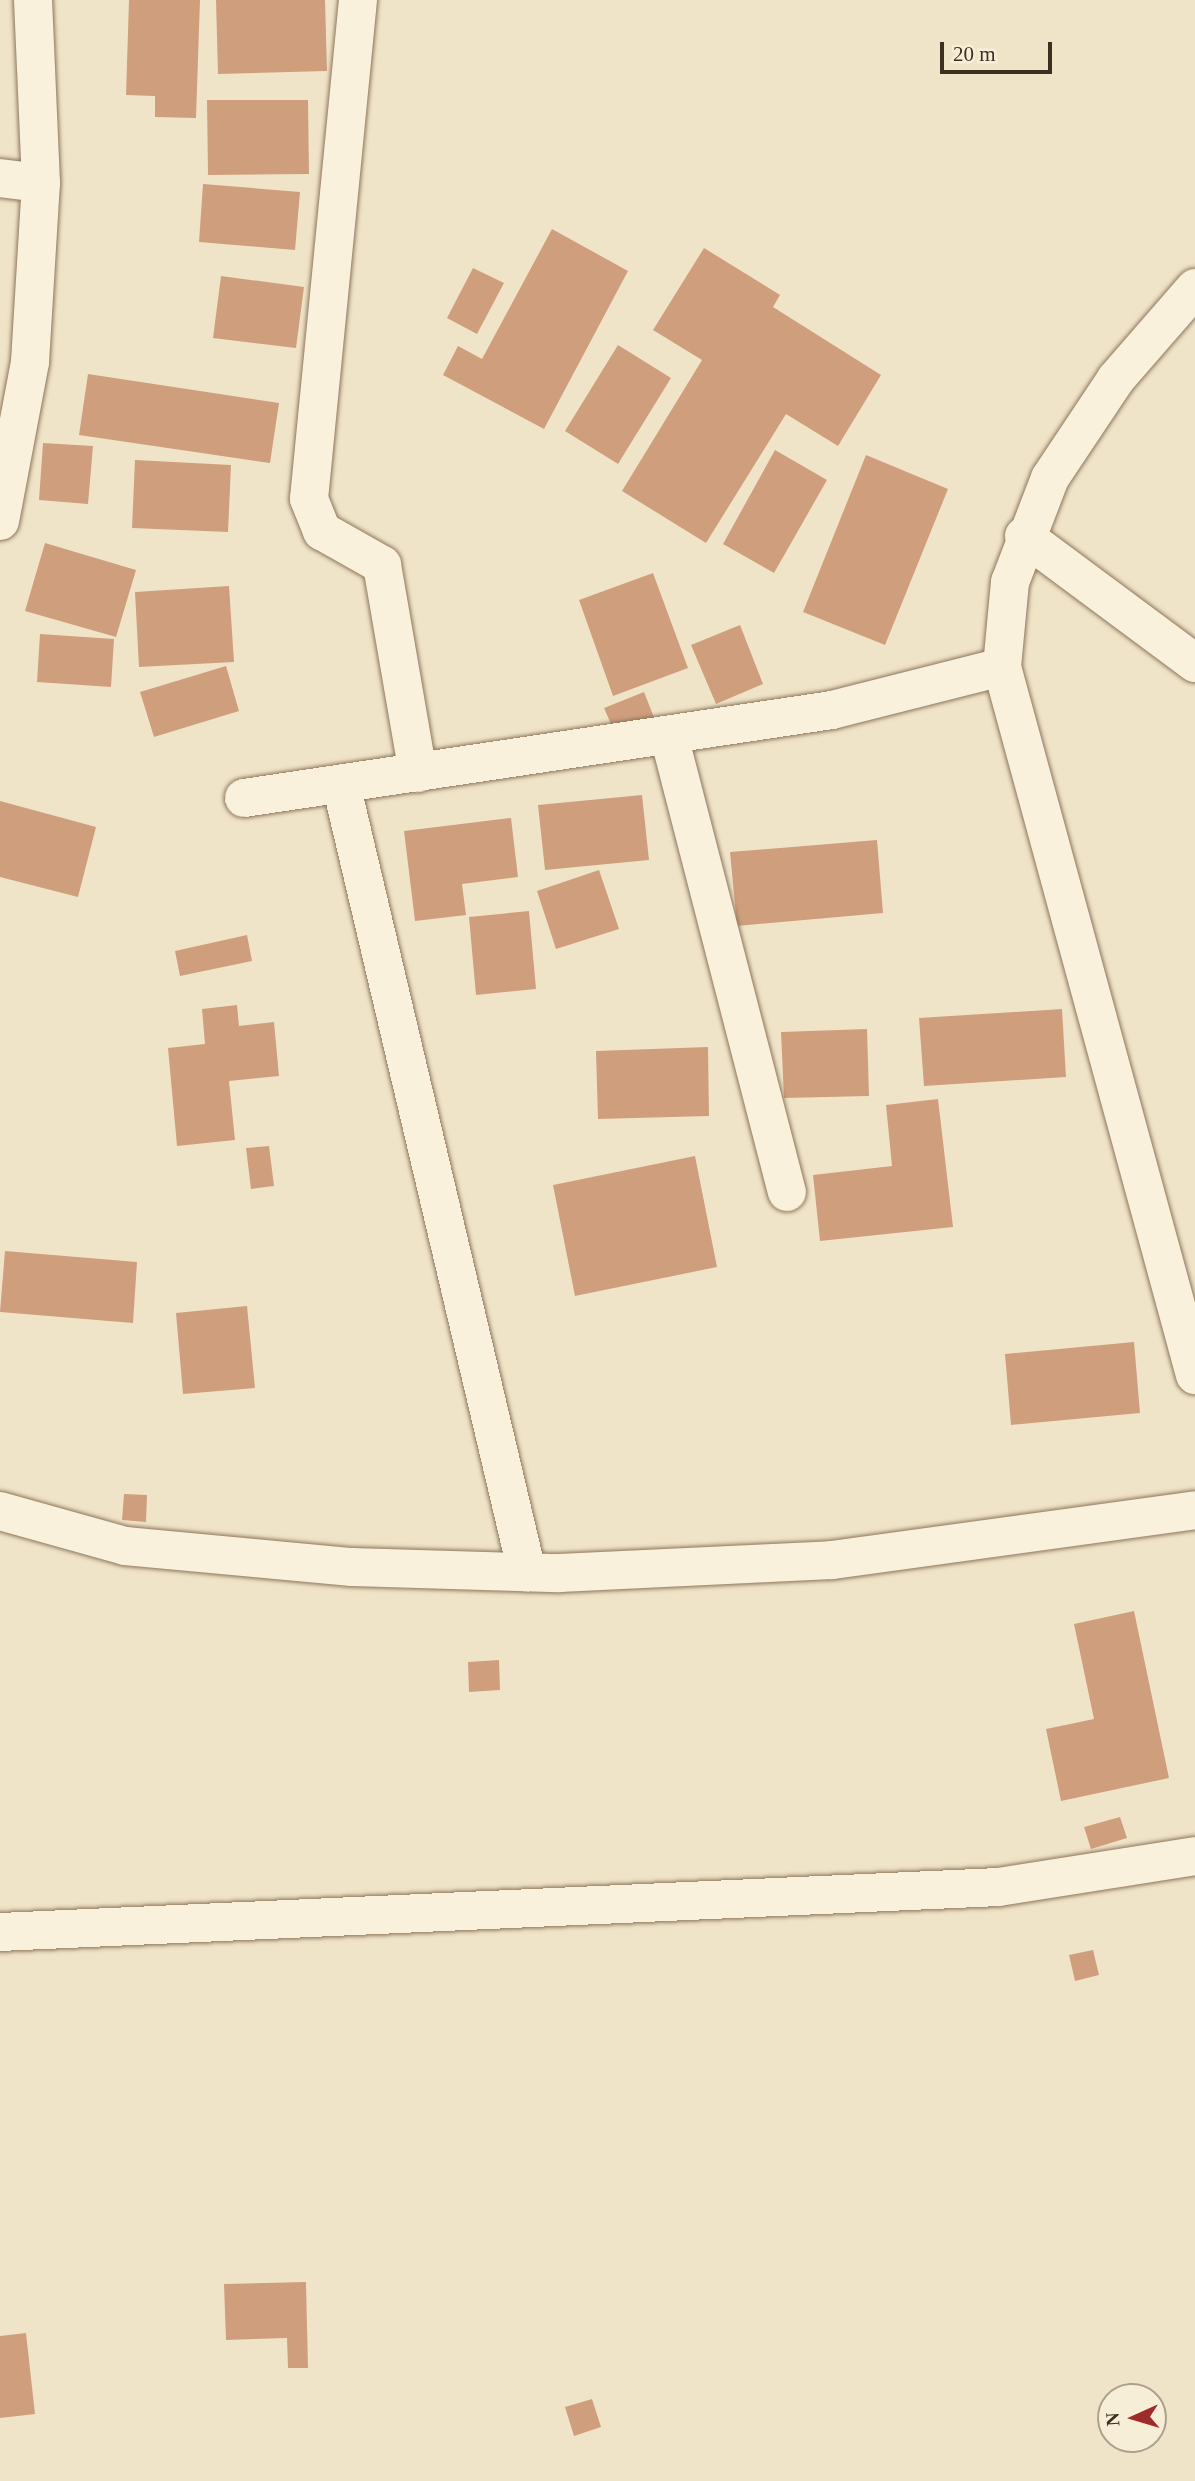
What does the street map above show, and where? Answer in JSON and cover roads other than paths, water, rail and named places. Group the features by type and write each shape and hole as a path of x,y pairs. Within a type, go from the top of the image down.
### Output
{"street":[{"path":"0,521 30,362 41,183 33,0"},
{"path":"358,0 309,499 321,531 382,565 418,773"},
{"path":"0,178 41,183"},
{"path":"1195,288 1116,379 1050,478 1024,536 1010,582 1002,667 1195,1375"},
{"path":"1024,536 1195,663"},
{"path":"244,798 832,710 1002,667"},
{"path":"669,736 787,1192"},
{"path":"341,784 527,1572"},
{"path":"0,1511 125,1546 352,1567 527,1572 832,1560 1195,1510"},
{"path":"0,1932 998,1887 1195,1856"}]}
